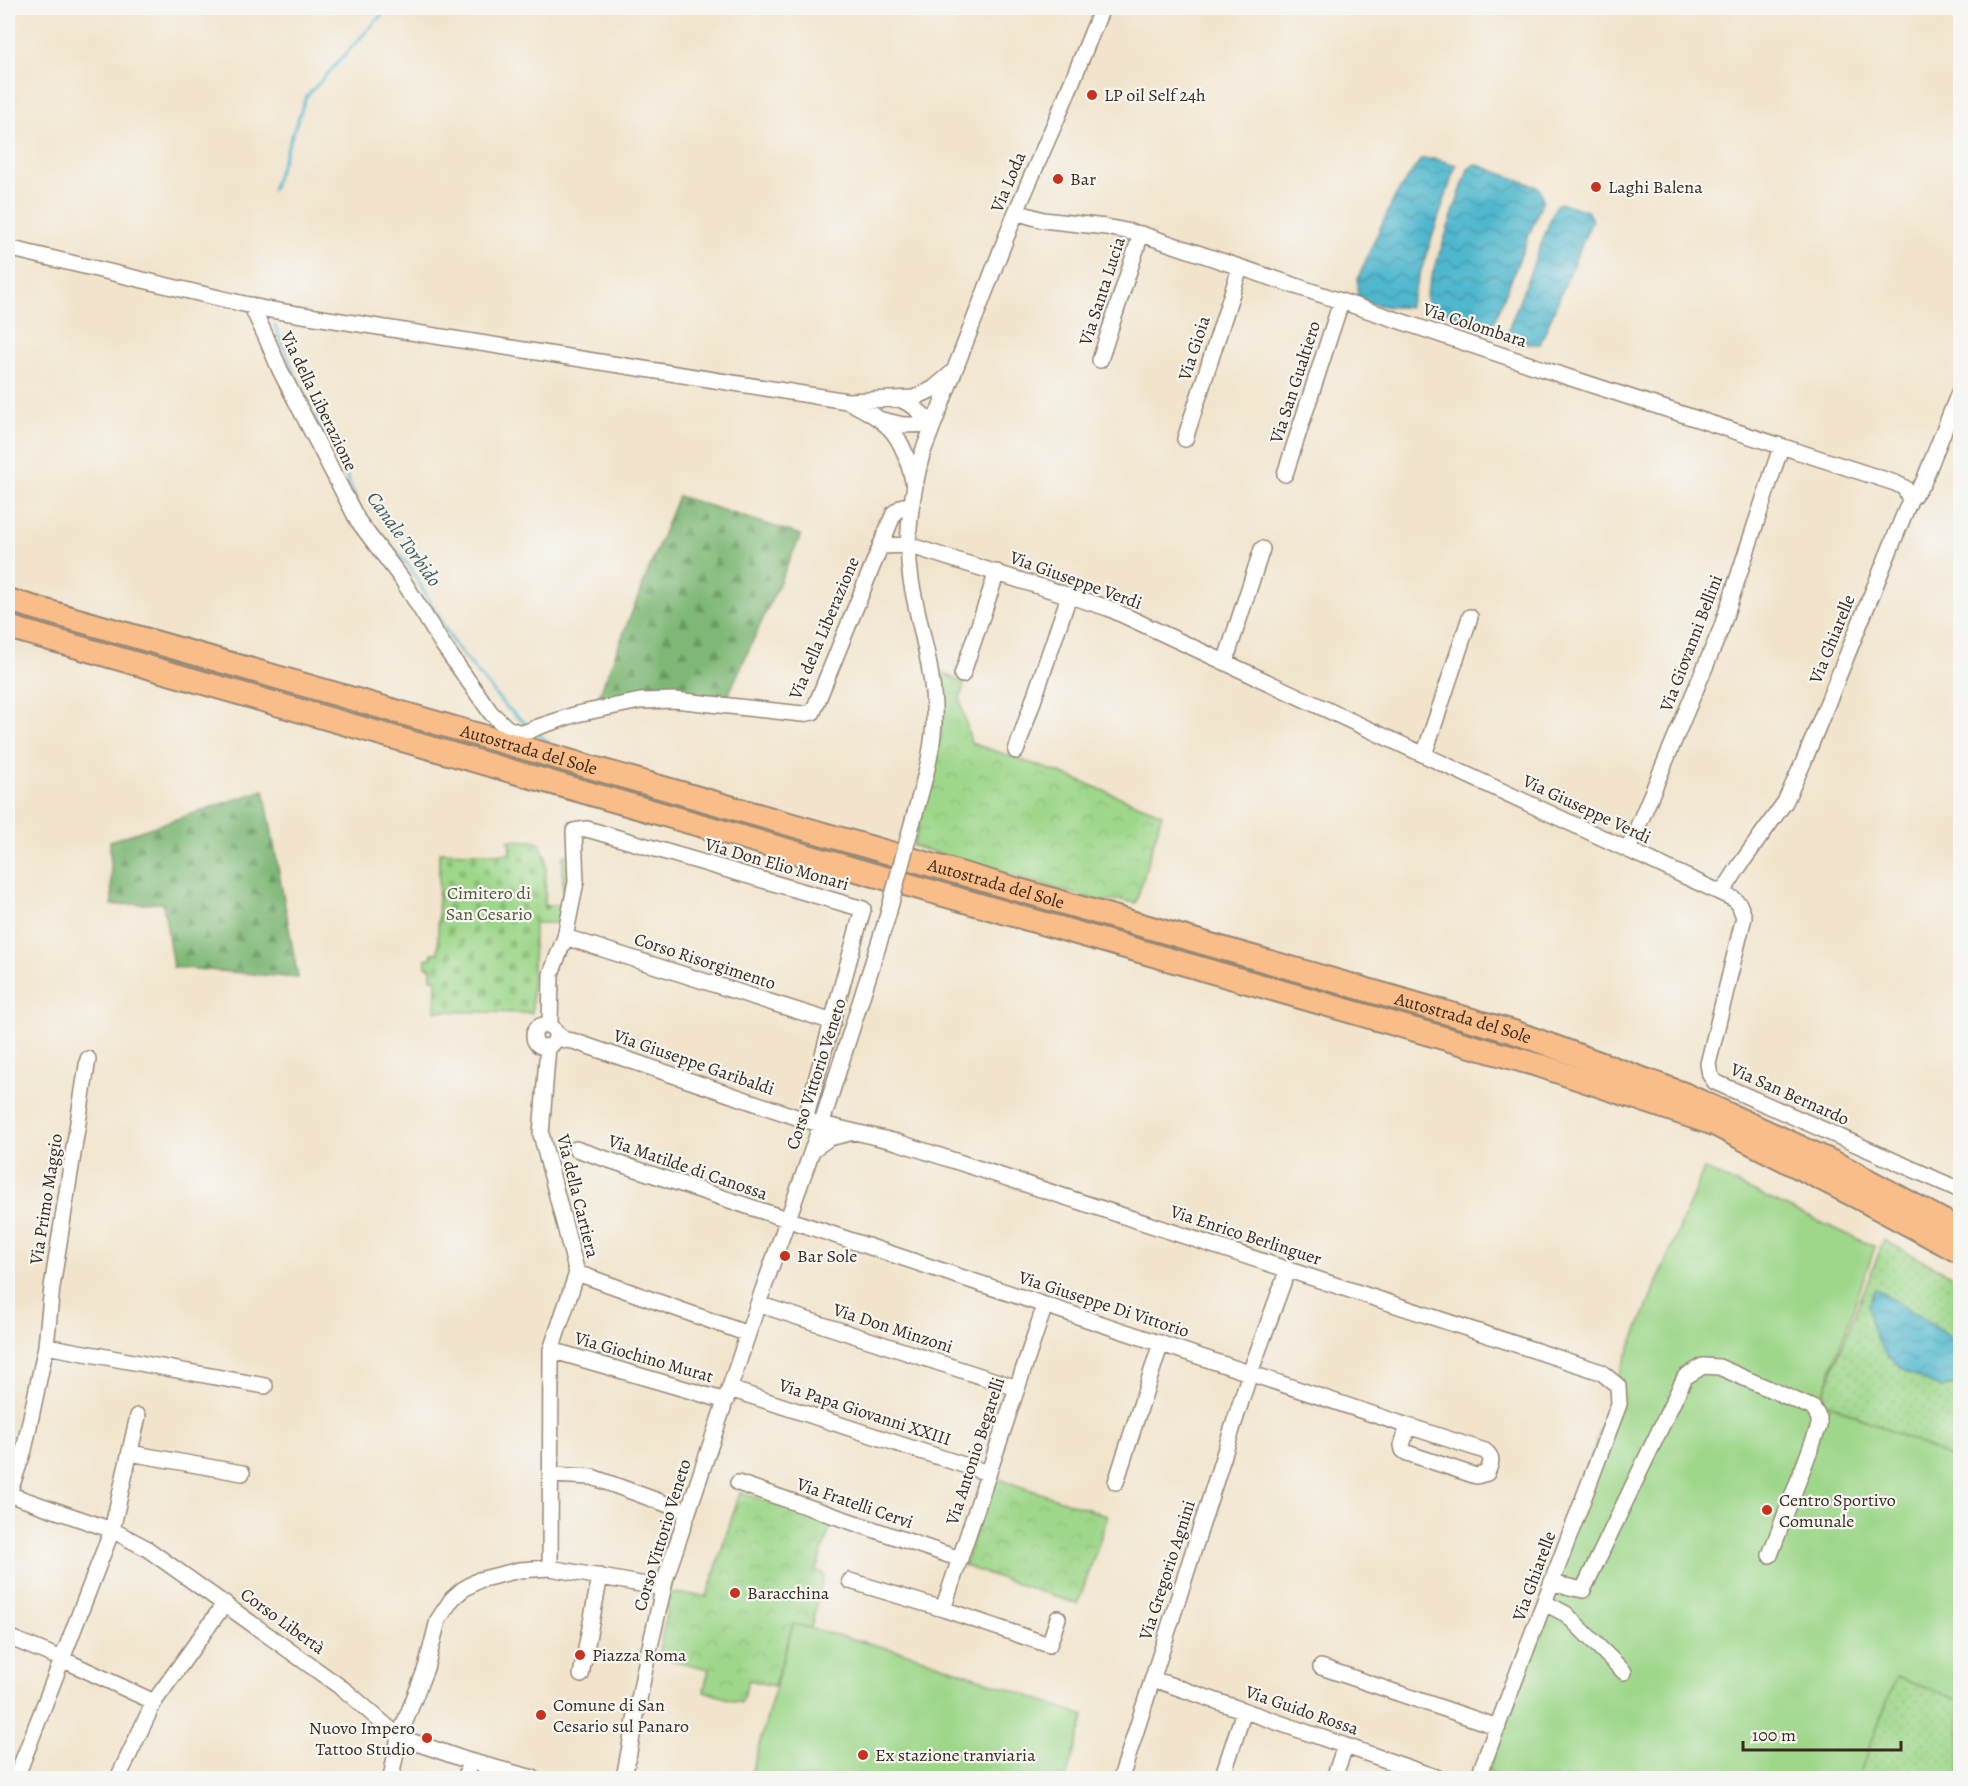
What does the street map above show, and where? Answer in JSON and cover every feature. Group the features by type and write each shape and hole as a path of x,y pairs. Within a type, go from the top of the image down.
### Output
{"highway":[{"name":"Autostrada del Sole","path":"8,600 1514,1032 1684,1094 1841,1166 1960,1230"},
{"name":"Autostrada del Sole","path":"8,627 1541,1066 1714,1125 1960,1252"}],"street":[{"name":"Via Loda","path":"953,372 1016,212 1102,8"},
{"name":"Via Colombara","path":"1016,212 1043,220 1106,227 1141,234 1341,302 1895,483 1905,488 1910,500"},
{"name":"Via Santa Lucia","path":"1100,360 1141,234"},
{"name":"Via della Liberazione","path":"8,248 251,305 846,400 914,398 933,389 953,372"},
{"name":"Via Gioia","path":"1185,439 1240,268"},
{"name":"Via San Gualtiero","path":"1285,474 1341,302"},
{"name":"Via della Liberazione","path":"251,305 285,381 358,521 402,579 443,645 491,713 507,728 532,730 577,714 640,701 675,700 802,714 813,712 894,513 903,506 911,506"},
{"name":"Corso Vittorio Veneto","path":"624,1779 663,1588 831,1095 886,918 931,750 934,704 930,668 911,579 908,545 911,506 922,454 953,372"},
{"name":"Via Ghiarelle","path":"1728,896 1740,865 1785,802 1910,500 1923,483 1960,390"},
{"path":"900,399 933,424"},
{"name":"Via della Liberazione","path":"846,400 882,420 900,440 914,487"},
{"name":"Via della Liberazione","path":"882,420 903,425 933,424"},
{"name":"Via Giovanni Bellini","path":"1628,850 1721,629 1781,447"},
{"name":"Via della Liberazione","path":"880,546 908,545"},
{"name":"Via Giuseppe Verdi","path":"908,545 1108,608 1728,896"},
{"path":"1225,662 1262,549"},
{"path":"962,675 997,572"},
{"path":"1016,751 1069,596"},
{"path":"1424,755 1470,617"},
{"name":"Via Don Elio Monari","path":"565,937 576,882 574,831 587,830 863,909 805,1120"},
{"name":"Via San Bernardo","path":"1728,896 1739,904 1744,917 1708,1064 1712,1078 1726,1087 1960,1190"},
{"path":"553,1029 551,974 565,937"},
{"name":"Corso Risorgimento","path":"565,937 833,1022"},
{"name":"Via della Cartiera","path":"550,1568 551,1350 578,1273 541,1134 548,1046 544,1047 537,1043 534,1036 540,1026 553,1029"},
{"name":"Via Giuseppe Garibaldi","path":"553,1029 565,1040 805,1120 822,1122"},
{"name":"Via Primo Maggio","path":"8,1495 24,1450 46,1346 52,1287 88,1059"},
{"path":"831,1095 840,1116 857,1131"},
{"name":"Via Enrico Berlinguer","path":"822,1122 897,1142 1601,1372 1618,1386"},
{"path":"812,1150 829,1138 857,1131"},
{"name":"Via Matilde di Canossa","path":"576,1149 787,1221"},
{"name":"Via Giuseppe Di Vittorio","path":"787,1221 1485,1451 1492,1460 1487,1473 1476,1476 1407,1453 1403,1450 1402,1445 1408,1426"},
{"name":"Via Gregorio Agnini","path":"1121,1779 1250,1373 1287,1269"},
{"path":"578,1273 748,1334"},
{"name":"Via Don Minzoni","path":"758,1304 1017,1388"},
{"name":"Via Antonio Begarelli","path":"943,1609 1044,1305"},
{"path":"1116,1482 1161,1343"},
{"path":"46,1346 265,1386"},
{"name":"Via Giochino Murat","path":"551,1350 728,1395"},
{"path":"1552,1583 1583,1590 1685,1377 1702,1366 1719,1367 1813,1408 1819,1418 1819,1426 1770,1555"},
{"name":"Via Ghiarelle","path":"1479,1779 1619,1404 1618,1386"},
{"name":"Via Papa Giovanni XXIII","path":"728,1395 988,1473"},
{"path":"17,1775 112,1530 138,1416"},
{"path":"130,1453 242,1473"},
{"path":"551,1475 592,1477 688,1512"},
{"name":"Via Fratelli Cervi","path":"738,1484 960,1559"},
{"name":"Corso Libertà","path":"8,1495 112,1530 146,1548 346,1690 399,1737 469,1761 533,1779"},
{"path":"391,1779 399,1737 426,1668 438,1620 452,1599 462,1590 479,1580 519,1570 550,1568 663,1588"},
{"path":"581,1675 600,1576"},
{"path":"850,1581 943,1609 1048,1645 1058,1618"},
{"path":"118,1779 154,1702 225,1603"},
{"path":"1545,1603 1566,1614 1624,1672"},
{"path":"8,1637 62,1659 154,1702"},
{"path":"1321,1667 1498,1727"},
{"name":"Via Guido Rossa","path":"1153,1679 1438,1779"},
{"path":"1222,1779 1244,1711"},
{"path":"1334,1779 1345,1746"},
{"path":"466,1779 469,1761"}],"green space":[{"path":"678,496 801,535 726,700 596,703"},
{"path":"945,674 964,684 960,699 971,743 1060,773 1162,814 1136,903 1122,900 1101,902 913,846 941,733 939,675"},
{"path":"264,790 298,978 173,967 163,903 112,905 110,841"},
{"name":"Cimitero di San Cesario","path":"509,840 534,841 540,844 546,858 545,908 547,905 561,905 560,923 534,923 532,1013 435,1011 436,979 431,979 431,968 426,966 426,959 432,957 432,953 438,953 439,852 510,854"},
{"path":"566,855 571,858 567,898 563,898 563,857"},
{"name":"Centro Sportivo Comunale","path":"1704,1169 1875,1247 1821,1400 1960,1462 1960,1700 1896,1677 1858,1778 1506,1778 1488,1771 1523,1658 1620,1372"},
{"path":"1884,1240 1960,1280 1960,1462 1821,1400"},
{"path":"993,1477 1108,1516 1078,1604 964,1566"},
{"path":"740,1492 832,1523 816,1570 824,1574 811,1628 793,1624 774,1686 749,1680 741,1703 704,1691 709,1669 658,1657 670,1593 707,1596"},
{"path":"793,1624 914,1655 1085,1716 1066,1778 750,1778"},
{"path":"1896,1677 1960,1700 1960,1778 1858,1778"}],"water":[{"path":"1421,159 1436,159 1456,165 1409,307 1383,306 1357,298 1358,279 1375,239 1396,195"},
{"path":"1475,164 1535,186 1540,189 1543,200 1493,325 1486,328 1427,304 1426,293 1468,169"},
{"path":"1561,203 1587,211 1592,220 1540,344 1527,343 1512,336 1509,328 1556,205"},
{"path":"1874,1290 1878,1290 1953,1338 1956,1351 1960,1355 1960,1363 1957,1364 1959,1374 1955,1385 1941,1388 1909,1373 1888,1357 1877,1340 1870,1322 1868,1305"}],"waterway":[{"name":"Canale Torbido","path":"272,190 306,97 388,8"},
{"name":"Canale Torbido","path":"275,326 309,409 345,473 357,502"},
{"name":"Canale Torbido","path":"359,509 410,567 454,644 505,706 527,725"},
{"name":"Canale Torbido","path":"537,733 549,743"}],"place":[{"name":"LP oil Self 24h","path":"1092,95"},
{"name":"Bar","path":"1058,179"},
{"name":"Laghi Balena","path":"1596,187"},
{"name":"Bar Sole","path":"785,1256"},
{"name":"Centro Sportivo Comunale","path":"1767,1510"},
{"name":"Baracchina","path":"735,1593"},
{"name":"Piazza Roma","path":"580,1655"},
{"name":"Comune di San Cesario sul Panaro","path":"541,1715"},
{"name":"Nuovo Impero Tattoo Studio","path":"427,1738"},
{"name":"Ex stazione tranviaria","path":"863,1755"}]}
